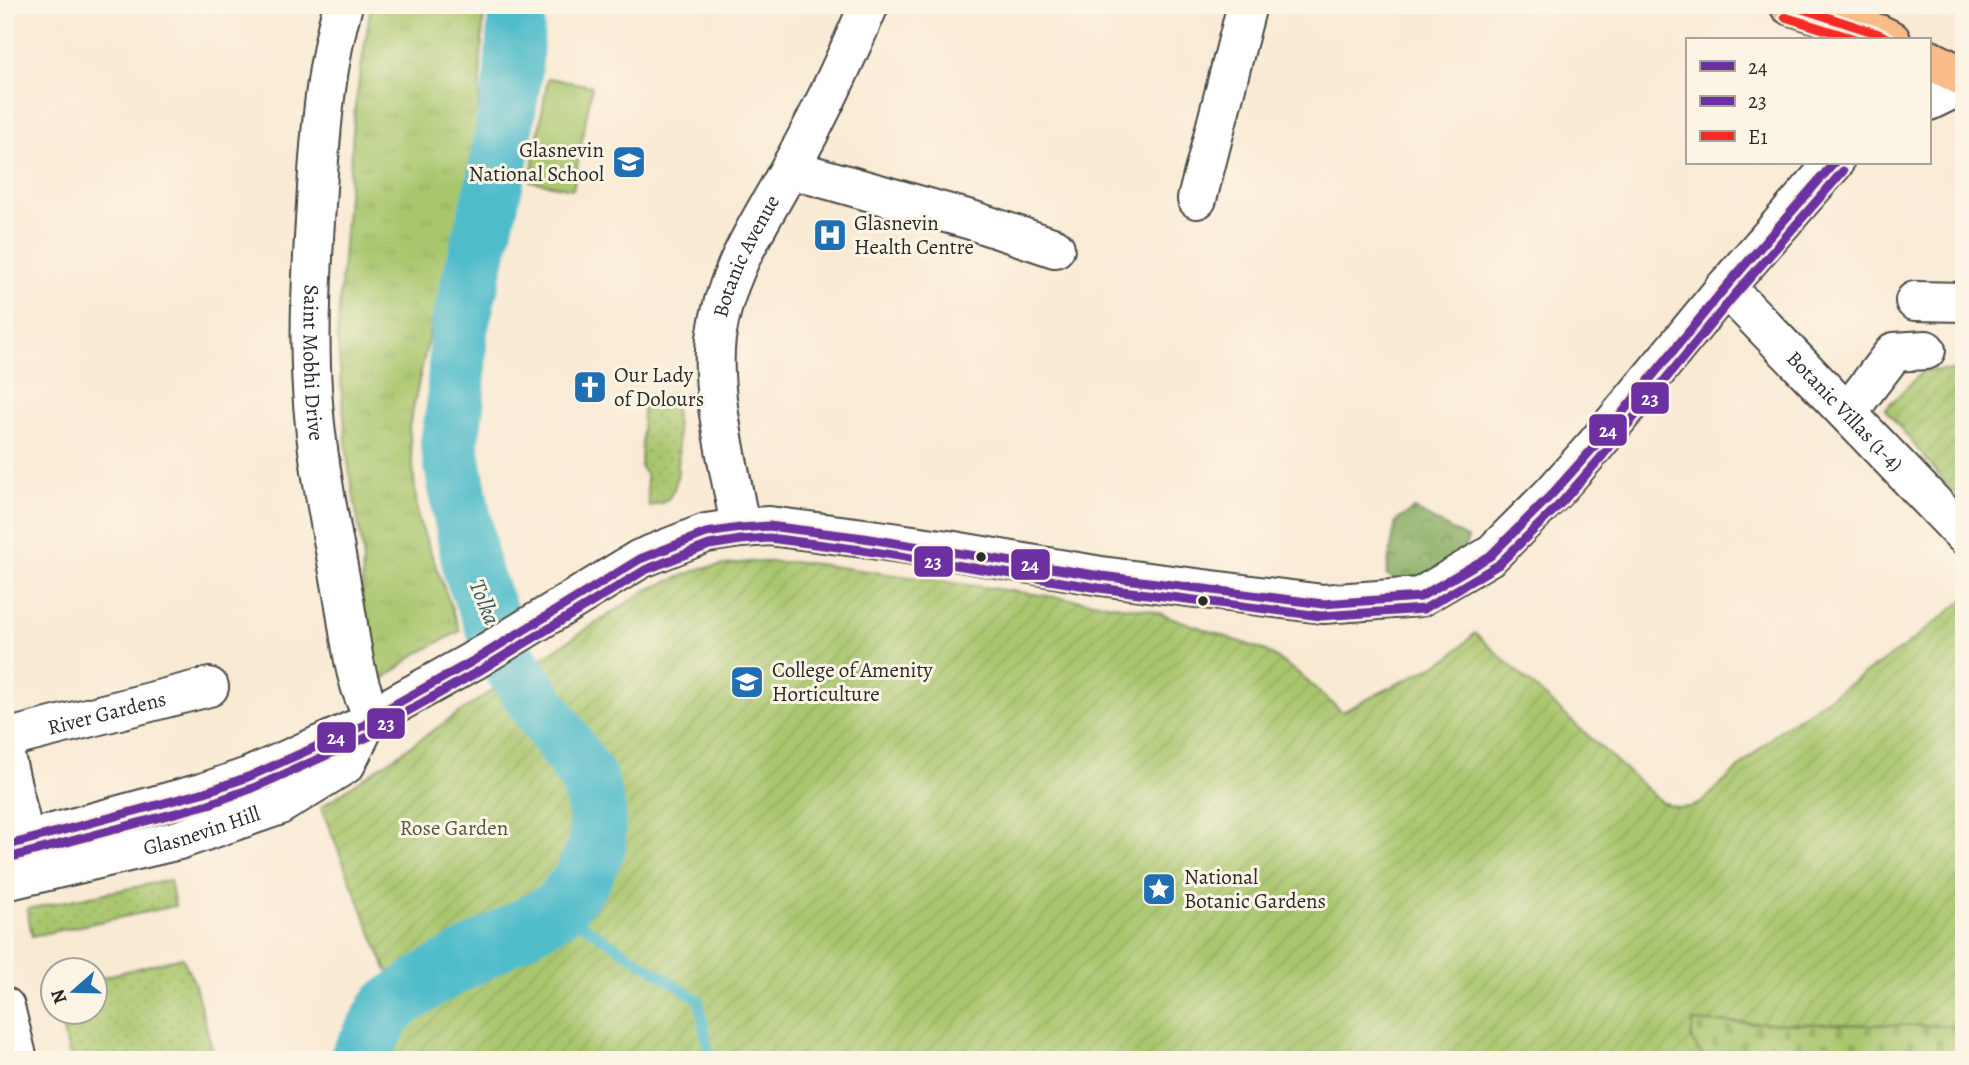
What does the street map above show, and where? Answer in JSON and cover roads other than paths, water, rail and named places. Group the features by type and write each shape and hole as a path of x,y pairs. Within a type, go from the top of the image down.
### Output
{"main road":[{"path":"1789,5 1887,38"},
{"path":"1930,60 1964,77"}],"street":[{"name":"Saint Mobhi Drive","path":"343,5 332,41 318,169 310,289 312,390 324,486 356,666 368,706 369,721"},
{"name":"Botanic Avenue","path":"740,528 716,379 716,340 723,298 756,225 790,169 839,76 869,5"},
{"path":"1197,199 1247,5"},
{"path":"1930,101 1964,84"},
{"path":"740,528 769,526 864,538 1101,576 1323,604 1420,597 1490,556 1553,493 1833,164"},
{"path":"790,169 971,220 1055,248"},
{"name":"Botanic Villas (1-4)","path":"1724,289 1744,306 1964,535"},
{"path":"1915,301 1964,302"},
{"path":"1845,411 1856,403 1894,352 1926,350"},
{"name":"Glasnevin Hill","path":"15,844 205,792 248,777 369,721 640,559 706,533 740,528"},
{"name":"River Gardens","path":"5,739 209,687"},
{"name":"Glasnevin Hill","path":"5,881 179,840 278,806 346,764 369,721"},
{"path":"5,756 15,844"},
{"path":"5,1007 18,1060"}],"waterway":[{"name":"Tolka","path":"358,1060 387,1008 430,979 558,909 582,879 597,847 597,812 589,780 508,660 472,571 449,443 455,408 459,329 496,177 513,75 517,5"},
{"path":"558,909 699,1000 710,1060"}],"place":[{"name":"Glasnevin National School","path":"629,162"},
{"name":"Glasnevin Health Centre","path":"830,235"},
{"name":"Our Lady of Dolours","path":"590,387"},
{"name":"College of Amenity Horticulture","path":"747,682"},
{"name":"National Botanic Gardens","path":"1159,889"}],"park label":[{"name":"Rose Garden","path":"454,828"}]}
